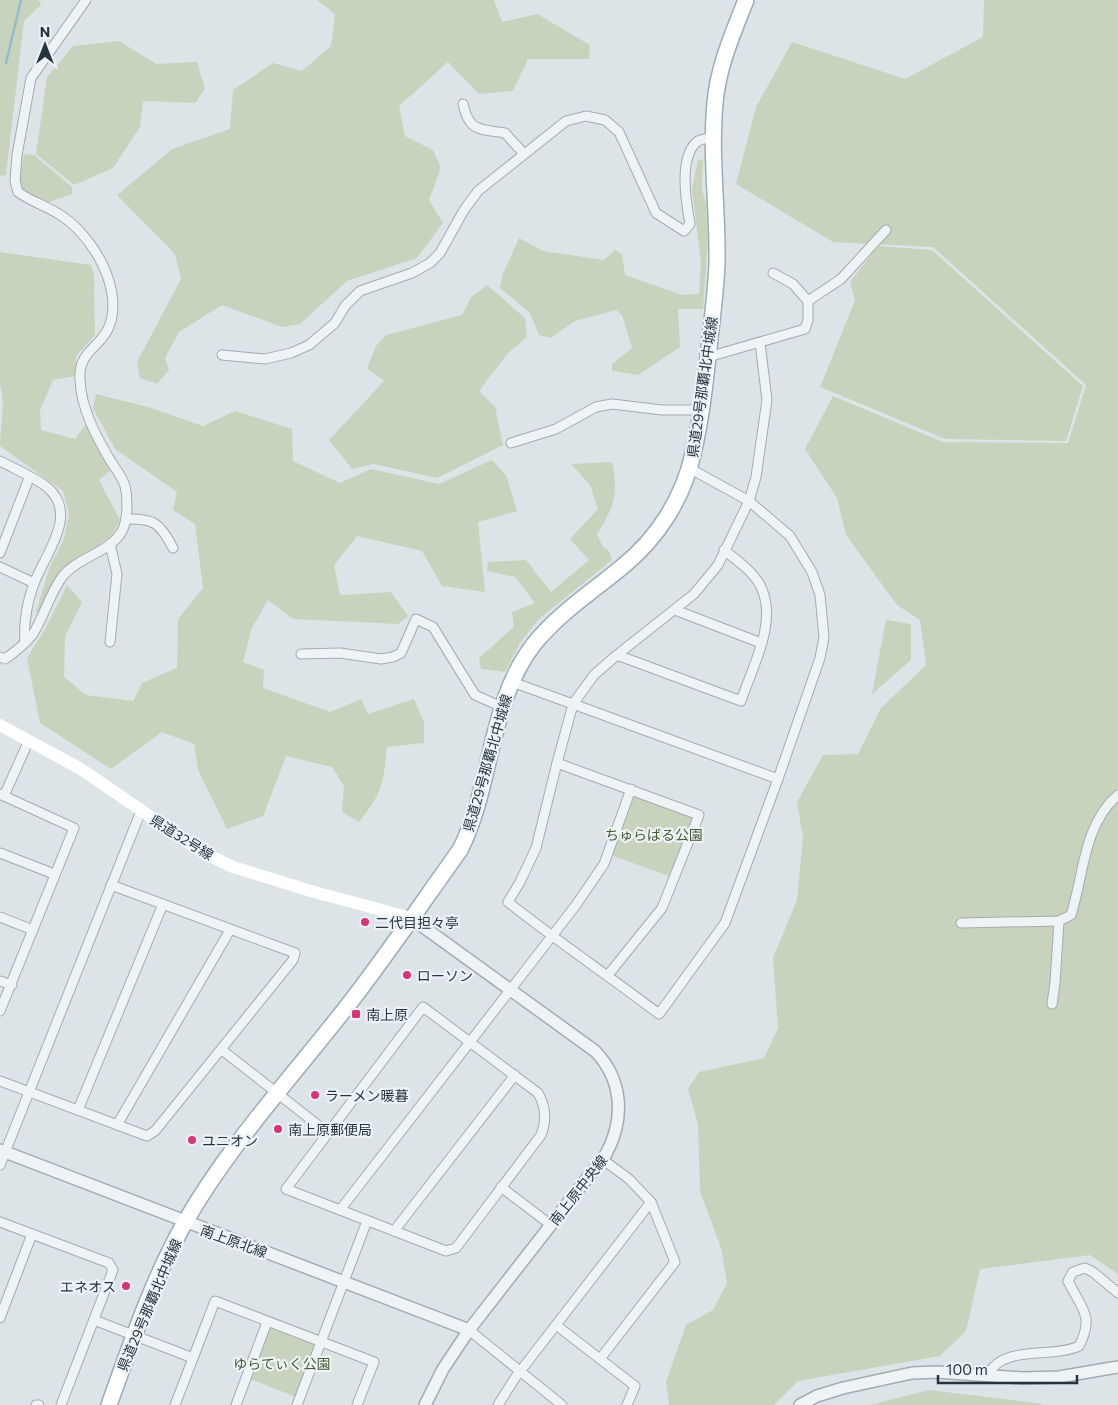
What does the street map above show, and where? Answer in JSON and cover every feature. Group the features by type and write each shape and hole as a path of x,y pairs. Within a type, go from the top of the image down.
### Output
{"main road":[{"name":"県道29号那覇北中城線","path":"108,1405 158,1275 185,1222 234,1149 352,1000 460,850 468,834 484,786 502,707 512,682 527,654 551,626 624,566 646,544 674,505 690,468 701,410 708,354 717,260 715,102 722,68 746,0"},
{"name":"県道32号線","path":"0,725 81,769 202,852 233,867 311,891 411,918"}],"street":[{"path":"2,660 33,634 63,575 110,544 121,532 126,519 125,486 92,425 80,380 81,363 89,350 102,338 108,328 111,316 111,286 108,274 81,233 58,213 29,200 18,192 15,181 17,155 31,78 86,0"},
{"path":"463,104 466,118 470,124 477,128 505,132 514,140 524,154"},
{"path":"222,355 265,359 291,353 309,345 335,323 345,306 360,291 412,273 430,263 440,253 464,210 478,191 566,121 586,116 605,120 619,132 656,213 684,231 690,224 685,174 690,154 699,141 714,137"},
{"path":"808,301 842,280 886,230"},
{"path":"708,354 715,355 805,329 808,320 808,301 793,284 773,273"},
{"path":"690,468 749,501 790,536 802,552 820,595 824,616 824,637 820,658 725,924 659,1014 608,975 551,937 508,902 536,848 573,704 594,675 694,594 718,565 749,501 756,477 767,400 760,343"},
{"path":"511,443 556,429 596,407 612,404 662,410 701,410"},
{"path":"0,461 47,488 55,498 61,513 60,528 34,583 24,632 25,641"},
{"path":"0,553 29,478"},
{"path":"126,519 146,518 166,534 173,548"},
{"path":"110,544 117,574 110,642"},
{"path":"617,655 741,701 767,620 761,586 748,570 724,550"},
{"path":"0,567 34,583"},
{"path":"675,610 761,643"},
{"path":"301,654 340,653 381,659 393,657 400,653 416,619 433,627 475,695 502,707"},
{"path":"512,682 778,779"},
{"path":"0,1011 12,986 54,874 74,828 2,795 29,740"},
{"path":"557,762 699,815 662,908 608,975"},
{"path":"340,1210 551,937 604,864 631,789"},
{"path":"961,924 1059,922 1071,916 1086,849 1101,815 1118,795"},
{"path":"0,1165 2,1151 28,1092 141,811"},
{"path":"0,853 54,874"},
{"path":"0,1081 146,1136 155,1131 293,960 295,953 112,885"},
{"path":"78,1110 163,904"},
{"path":"0,917 33,930"},
{"name":"南上原中央線","path":"411,918 595,1050 607,1065 617,1091 619,1113 613,1140 602,1159 469,1330 443,1369 425,1405"},
{"path":"1052,1004 1059,922"},
{"path":"117,1125 230,930"},
{"path":"0,981 12,986"},
{"path":"423,1007 469,1042 538,1093 543,1102 546,1120 541,1135 456,1248 446,1251 286,1189 423,1007"},
{"path":"222,1050 328,1133"},
{"path":"394,1231 514,1075"},
{"name":"南上原北線","path":"2,1151 469,1330"},
{"path":"600,1359 675,1262 651,1202 629,1179 602,1159"},
{"path":"502,1187 551,1225"},
{"path":"498,1405 521,1370 651,1202"},
{"path":"297,1405 342,1281 347,1275 367,1221"},
{"path":"0,1222 109,1263 113,1270 60,1405"},
{"path":"0,1318 32,1234"},
{"path":"988,1374 993,1365 1006,1359 1020,1355 1063,1352 1078,1346 1087,1326 1086,1313 1068,1281 1073,1272 1085,1268 1093,1272 1118,1293"},
{"path":"175,1405 215,1302 374,1362 357,1405"},
{"path":"94,1320 193,1358"},
{"path":"236,1405 267,1322"},
{"path":"556,1325 634,1386 627,1405"},
{"path":"469,1330 521,1370 562,1405"},
{"path":"800,1405 817,1396 879,1378 936,1372 988,1374 1023,1378 1059,1377 1118,1367"}],"green space":[{"path":"0,0 39,0 41,5 24,21 6,175 0,176"},
{"path":"317,0 494,0 502,22 537,14 590,45 589,59 528,59 513,91 479,94 448,62 399,106 405,136 433,150 441,168 429,200 443,223 417,258 347,281 300,324 282,327 222,305 179,332 165,358 169,370 157,384 140,378 137,362 181,279 175,254 117,195 172,149 230,129 233,90 273,63 302,71 331,46 335,14"},
{"path":"984,0 1118,0 1118,1274 1090,1255 980,1269 966,1331 940,1356 798,1381 774,1405 669,1405 666,1382 686,1325 713,1310 727,1283 721,1248 700,1191 698,1124 688,1089 699,1072 764,1058 778,1028 773,958 797,900 803,838 797,802 823,755 858,754 881,708 926,665 920,620 897,605 846,535 837,498 805,449 833,396 943,442 1068,443 1086,385 933,247 833,242 736,184 756,107 792,42 905,79 983,37"},
{"path":"119,41 156,64 197,62 205,89 195,103 143,101 140,127 113,168 74,185 36,154 47,77 73,46"},
{"path":"24,154 34,155 72,187 72,194 43,204 22,190 19,181"},
{"path":"698,159 703,160 702,189 706,204 708,241 703,309 678,309 680,347 638,375 612,371 612,364 632,348 622,315 616,310 575,321 551,338 539,335 530,313 500,288 503,274 519,238 543,251 604,260 615,250 622,254 625,275 682,295 699,294 701,262 692,189"},
{"path":"878,246 932,250 1083,386 1066,441 945,439 820,387 855,300 850,282"},
{"path":"0,252 91,265 94,274 95,335 76,356 76,376 53,380 40,410 41,430 75,439 86,424 110,471 99,480 120,520 113,534 71,564 40,613 36,612 49,569 64,539 69,514 63,491 0,446 3,408 0,385"},
{"path":"487,285 525,318 527,337 508,353 479,391 495,407 503,445 437,478 374,464 352,469 329,440 384,381 367,368 376,346 386,335 462,315 471,297"},
{"path":"96,394 148,407 203,426 235,411 292,429 293,461 340,483 371,469 439,484 492,460 506,475 517,511 478,522 485,592 442,586 422,551 357,536 334,565 340,595 391,592 408,616 398,624 293,619 268,600 252,628 243,662 264,670 263,688 330,712 361,699 368,714 414,699 424,722 424,743 387,747 383,779 373,803 359,822 342,812 344,786 332,767 286,756 263,816 227,829 198,770 194,744 162,732 111,769 40,723 27,658 44,631 67,585 82,602 65,637 64,677 86,695 133,701 142,683 177,668 178,619 203,588 195,524 173,510 177,492 115,449 93,408"},
{"path":"612,462 615,483 614,500 608,516 597,534 603,547 609,551 612,560 539,619 520,643 505,672 481,669 479,658 514,627 512,612 535,603 515,577 487,571 488,562 526,560 551,592 589,560 570,539 598,509 590,485 571,464"},
{"path":"886,620 911,624 911,660 872,694"},
{"name":"ちゅらばる公園","path":"631,789 699,815 674,878 608,854"},
{"name":"ゆらてぃく公園","path":"273,1327 313,1343 315,1348 296,1397 250,1379 269,1329"},
{"path":"929,1390 1037,1403 1044,1405 869,1405"}],"waterway":[{"path":"6,63 21,0"}],"place":[{"name":"二代目担々亭","path":"365,922"},
{"name":"ローソン","path":"407,975"},
{"name":"南上原","path":"356,1014"},
{"name":"ラーメン暖暮","path":"315,1095"},
{"name":"南上原郵便局","path":"278,1129"},
{"name":"ユニオン","path":"192,1140"},
{"name":"エネオス","path":"126,1286"}]}
